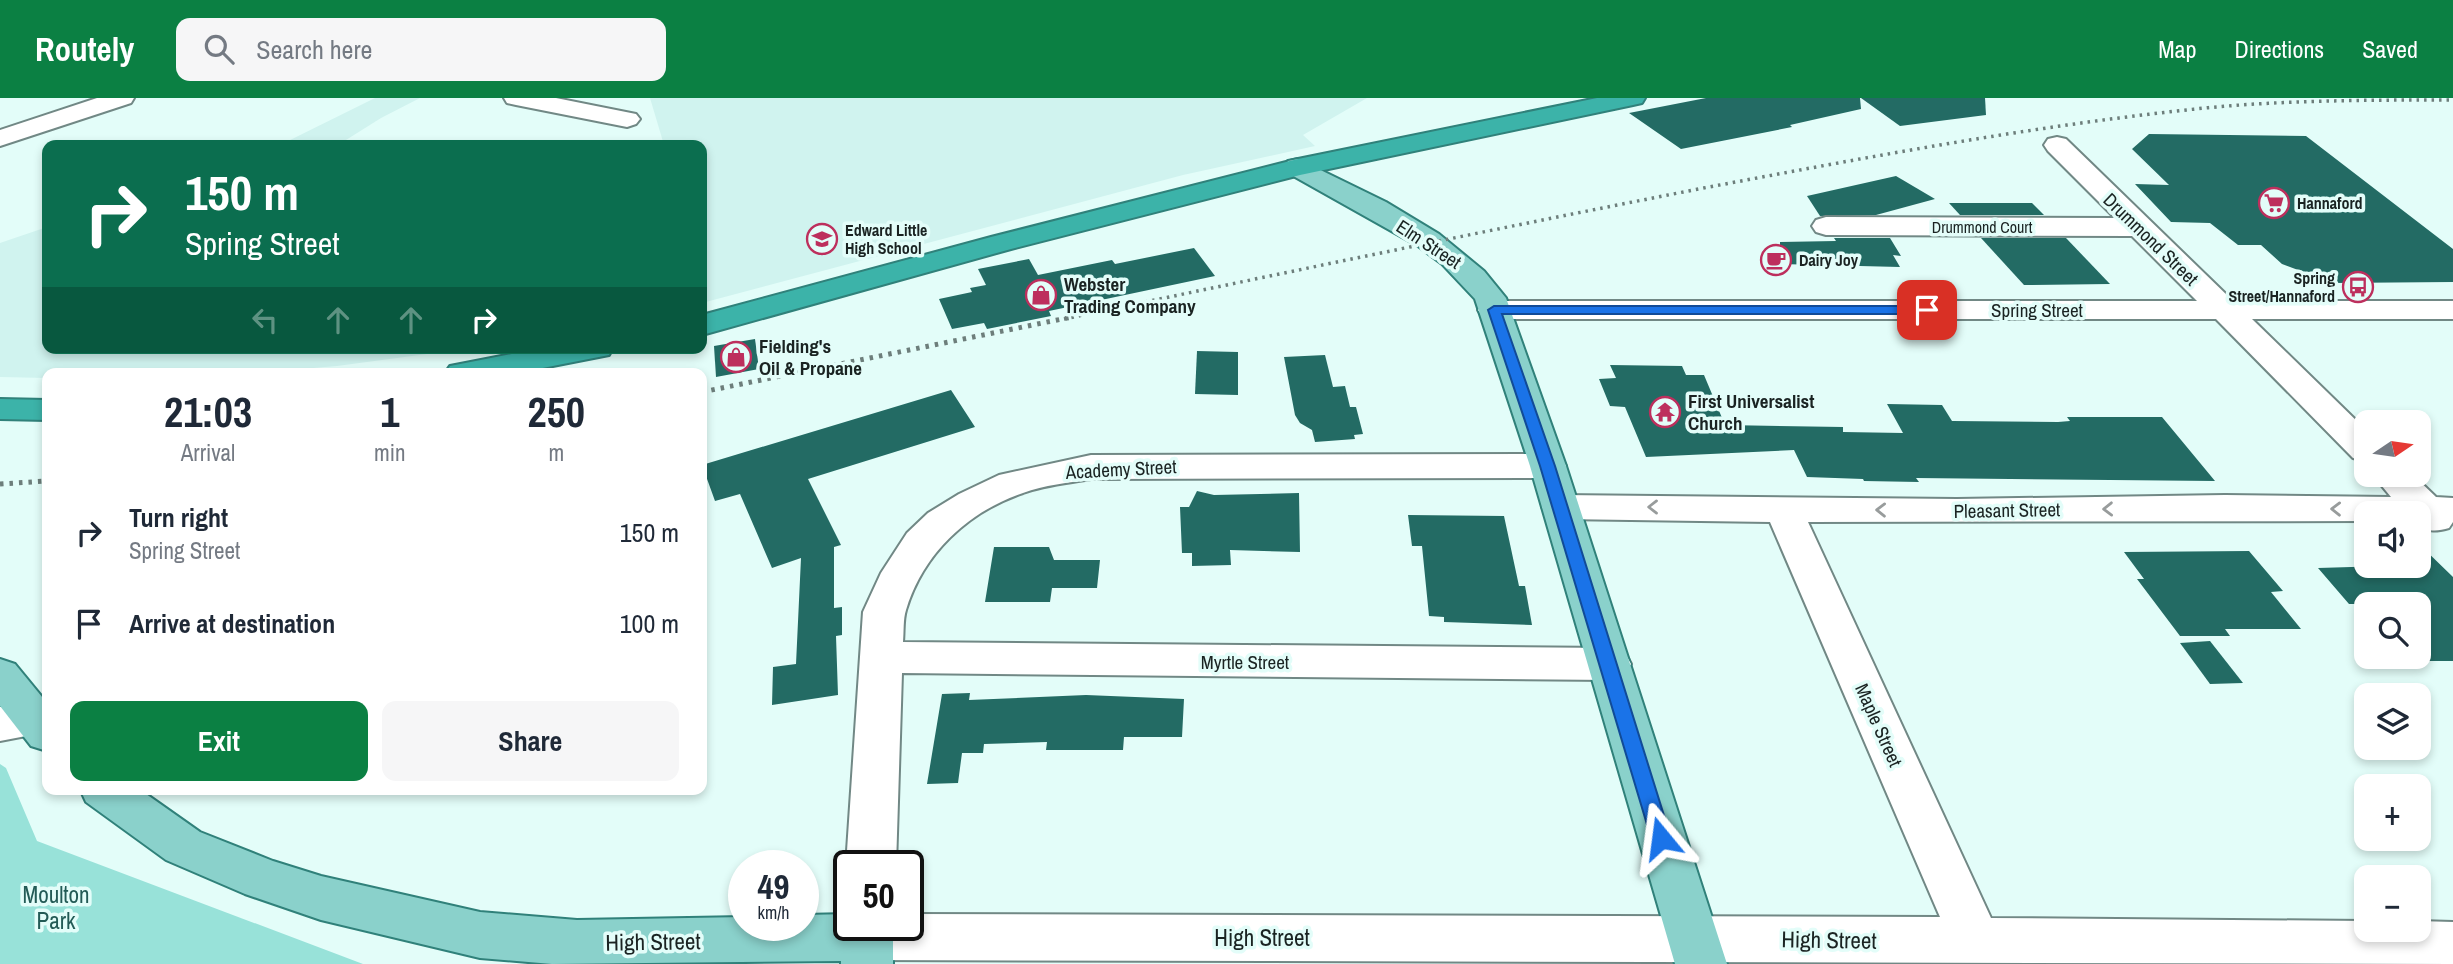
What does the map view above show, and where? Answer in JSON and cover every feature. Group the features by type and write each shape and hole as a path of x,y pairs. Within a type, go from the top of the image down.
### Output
{"highway":[{"path":"707,324 1002,243 1298,167 1633,98"},
{"path":"489,368 565,354"},
{"path":"0,409 42,410"}],"main road":[{"name":"Elm Street","path":"1298,167 1447,253 1479,281 1490,298 1561,507 1696,951"},
{"path":"0,675 27,726"},
{"name":"High Street","path":"111,795 183,846 263,879 321,898 480,935 577,943 867,942"}],"street":[{"path":"0,138 122,98"},
{"path":"516,98 627,119"},
{"name":"Drummond Street","path":"2057,145 2354,438"},
{"name":"Drummond Court","path":"1826,226 2138,227"},
{"name":"Spring Street","path":"1494,310 2453,310"},
{"name":"Academy Street","path":"872,850 884,612 890,594 921,542 942,522 972,503 1013,484 1091,467 1548,466"},
{"path":"2406,487 2444,518"},
{"name":"Pleasant Street","path":"1561,507 1957,511 2225,507 2444,518"},
{"name":"Maple Street","path":"1783,508 1976,942"},
{"name":"Myrtle Street","path":"880,657 1610,664"},
{"name":"High Street","path":"867,942 1696,951 1976,942 2323,954 2453,945"}],"shaded area":[{"path":"375,98 420,98 346,140 290,140"},
{"name":"Edward Little High School","path":"650,98 1367,98 1303,135 1315,146 1183,175 707,302 707,140 663,140"},
{"path":"42,229 42,354 427,354 313,368 42,368 42,378 0,377 0,243"}],"green space":[{"name":"Moulton Park","path":"0,764 6,768 37,841 363,964 0,964"}],"building":[{"path":"1706,98 1860,98 1861,109 1790,125 1792,127 1681,149 1629,113"},
{"path":"1861,98 1985,98 1986,115 1900,126"},
{"name":"Hannaford","path":"2149,134 2306,136 2453,249 2453,282 2333,283 2282,264 2261,245 2238,245 2210,223 2171,222 2135,184 2169,185 2132,149"},
{"path":"1896,176 1935,199 1876,215 1820,216 1807,196"},
{"path":"1949,203 2032,203 2044,215 1960,215"},
{"path":"1834,238 1890,238 1901,256 1893,255 1900,267 1780,264 1780,242 1836,241"},
{"path":"1981,238 2066,238 2110,284 2024,285"},
{"name":"Webster Trading Company","path":"1194,248 1215,276 1049,311 1051,316 987,329 984,323 952,329 939,299 972,292 970,288 986,285 978,269 1029,259 1038,275 1112,260 1115,264"},
{"name":"Fielding's Oil & Propane","path":"755,339 759,369 716,377 714,346"},
{"path":"1197,351 1238,352 1238,395 1195,394"},
{"path":"1325,355 1333,387 1345,386 1350,407 1356,407 1363,434 1354,435 1355,439 1315,442 1312,430 1300,423 1295,415 1284,357"},
{"path":"1610,365 1682,366 1686,375 1704,375 1725,425 1843,427 1843,432 1903,433 1887,404 1942,405 1952,421 2058,422 2070,421 2067,417 2162,417 2215,481 1916,478 1919,482 1864,481 1807,477 1794,450 1646,457 1625,407 1610,406 1599,379 1616,378"},
{"path":"951,390 975,427 808,479 841,545 834,547 834,608 842,607 842,635 836,636 838,695 772,705 773,667 796,664 801,558 772,568 740,494 715,501 707,479 707,463"},
{"path":"1197,491 1214,495 1299,493 1300,552 1230,550 1231,565 1192,566 1192,553 1182,553 1180,507 1189,507"},
{"path":"1408,515 1504,516 1519,586 1525,586 1532,625 1444,622 1444,617 1429,616 1422,546 1412,546"},
{"path":"994,547 1049,547 1054,560 1100,560 1097,588 1052,588 1050,602 985,602"},
{"path":"2249,551 2283,591 2271,592 2301,629 2225,629 2230,636 2180,636 2137,579 2144,579 2124,552"},
{"path":"2431,556 2453,577 2453,661 2431,661 2431,592 2354,592 2354,604 2349,604 2318,568 2354,567 2354,578 2431,578"},
{"path":"2210,641 2243,683 2210,684 2180,643"},
{"path":"970,693 969,700 1086,695 1184,699 1182,737 1124,737 1123,750 1046,750 1047,742 984,744 983,753 962,753 958,783 927,784 942,694"}],"railway":[{"path":"1064,319 1709,187 2018,132 2236,105 2453,100"},
{"path":"707,391 1072,317"},
{"path":"0,484 42,481"}],"place":[{"name":"Hannaford","path":"2274,203"},
{"name":"Edward Little High School","path":"822,239"},
{"name":"Dairy Joy","path":"1776,260"},
{"name":"Spring Street/Hannaford","path":"2358,287"},
{"name":"Webster Trading Company","path":"1041,295"},
{"name":"Fielding's Oil & Propane","path":"736,357"},
{"name":"First Universalist Church","path":"1665,412"}],"route":[{"path":"1661,838 1548,466 1494,310 1927,310"}]}
